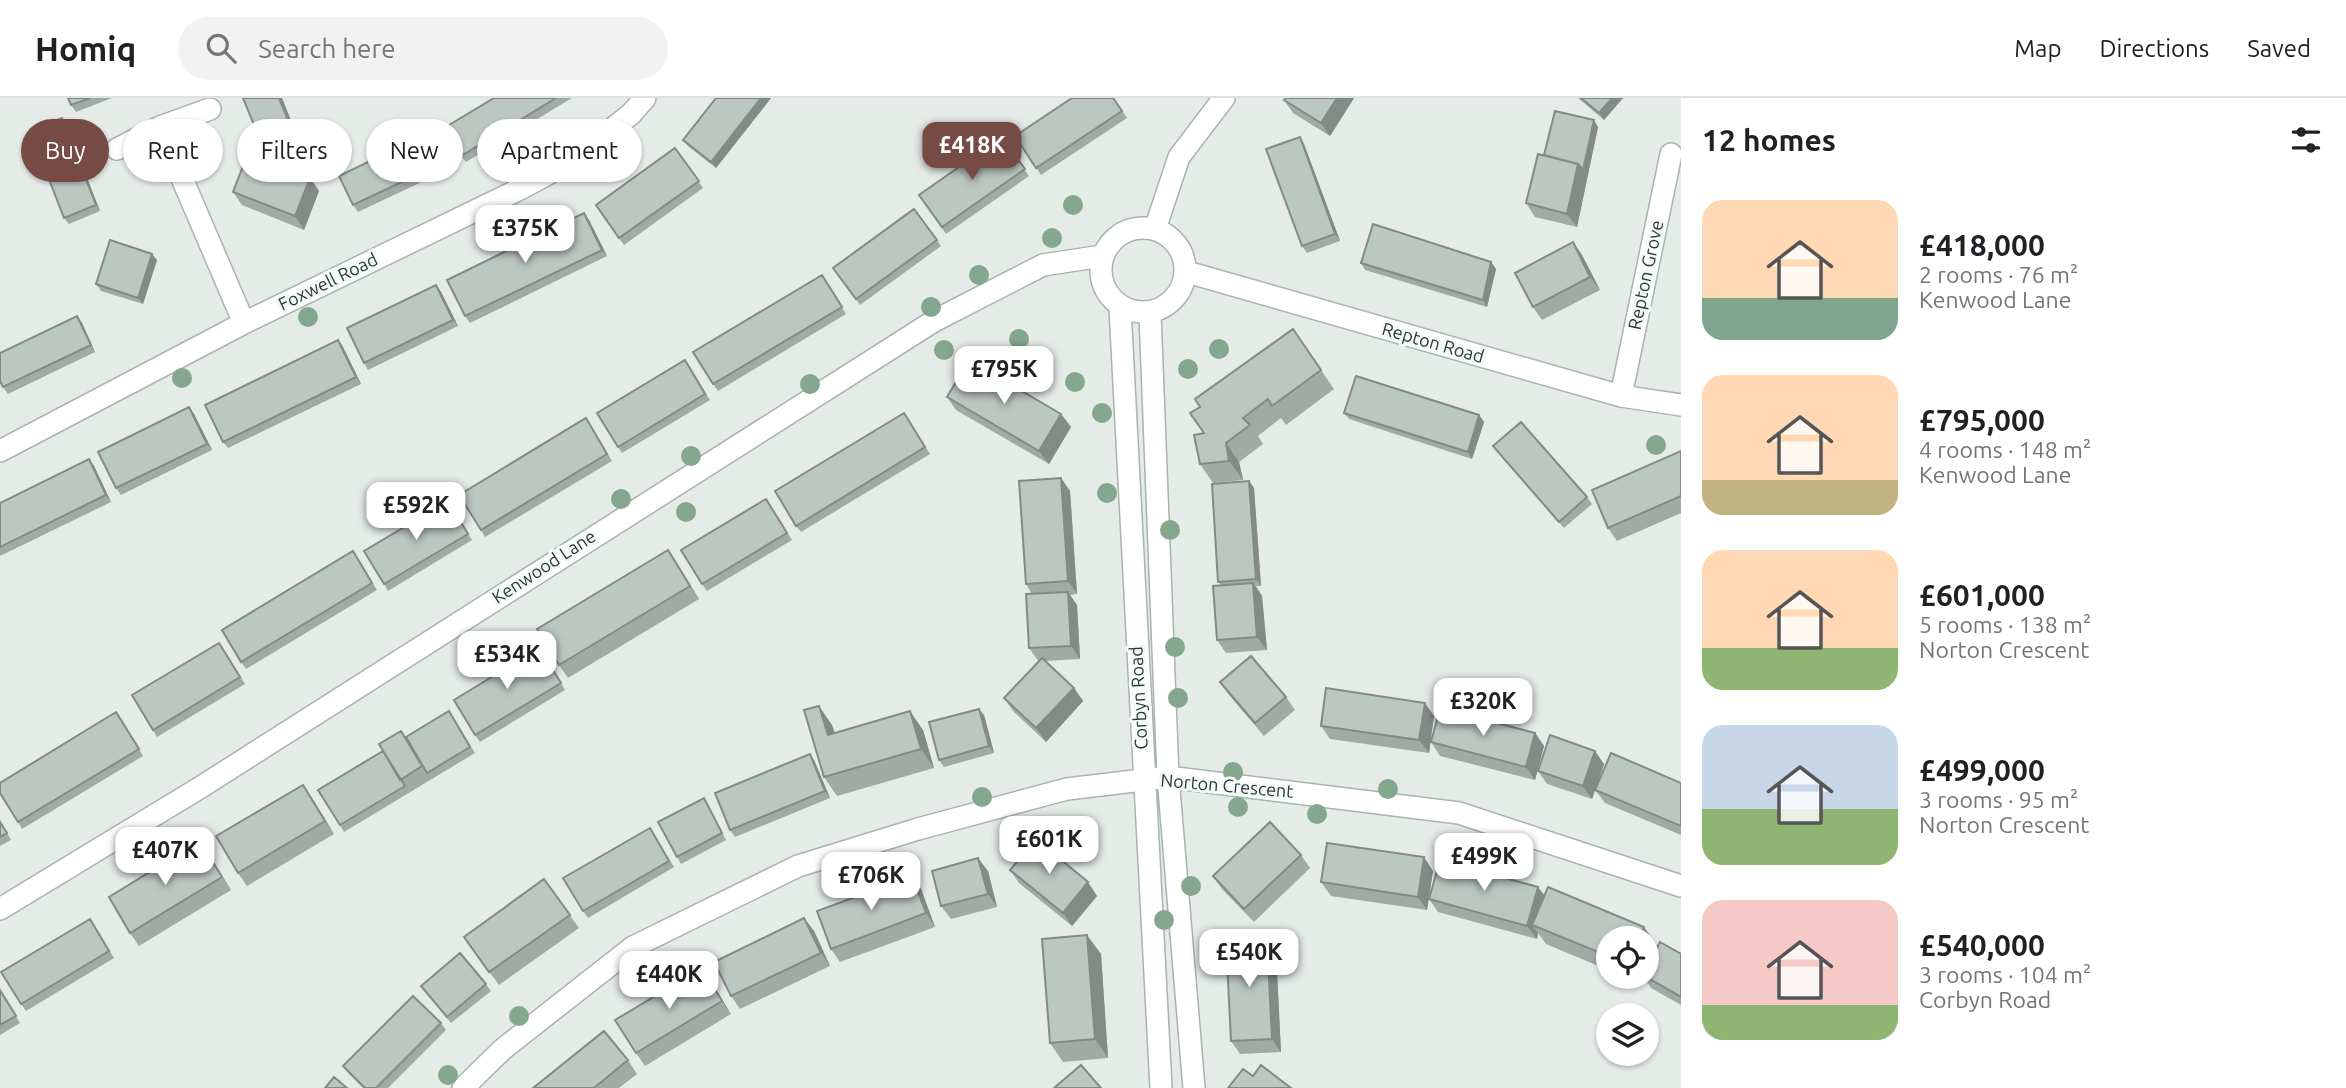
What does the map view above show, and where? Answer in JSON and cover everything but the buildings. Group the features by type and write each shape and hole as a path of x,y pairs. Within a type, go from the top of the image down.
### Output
{"street":[{"name":"Foxwell Road","path":"0,451 244,323 524,187 573,160 631,114 645,98"},
{"path":"1155,229 1180,158 1224,98"},
{"path":"182,119 210,109"},
{"path":"117,149 123,146"},
{"name":"Repton Grove","path":"1621,396 1671,153"},
{"path":"184,182 244,323"},
{"path":"1132,229 1155,229 1175,241 1184,256 1186,272 1173,303 1150,314 1120,308 1103,290 1102,256 1113,239 1132,229"},
{"name":"Kenwood Lane","path":"0,909 201,788 934,321 1043,265 1102,256"},
{"name":"Repton Road","path":"1186,272 1621,396 1681,405"},
{"name":"Corbyn Road","path":"1120,308 1161,1088"},
{"name":"Corbyn Road","path":"1150,314 1168,777 1194,1088"},
{"name":"Norton Crescent","path":"463,1088 503,1049 633,947 798,866 918,829 1068,789 1168,777 1459,813 1681,886"}]}
